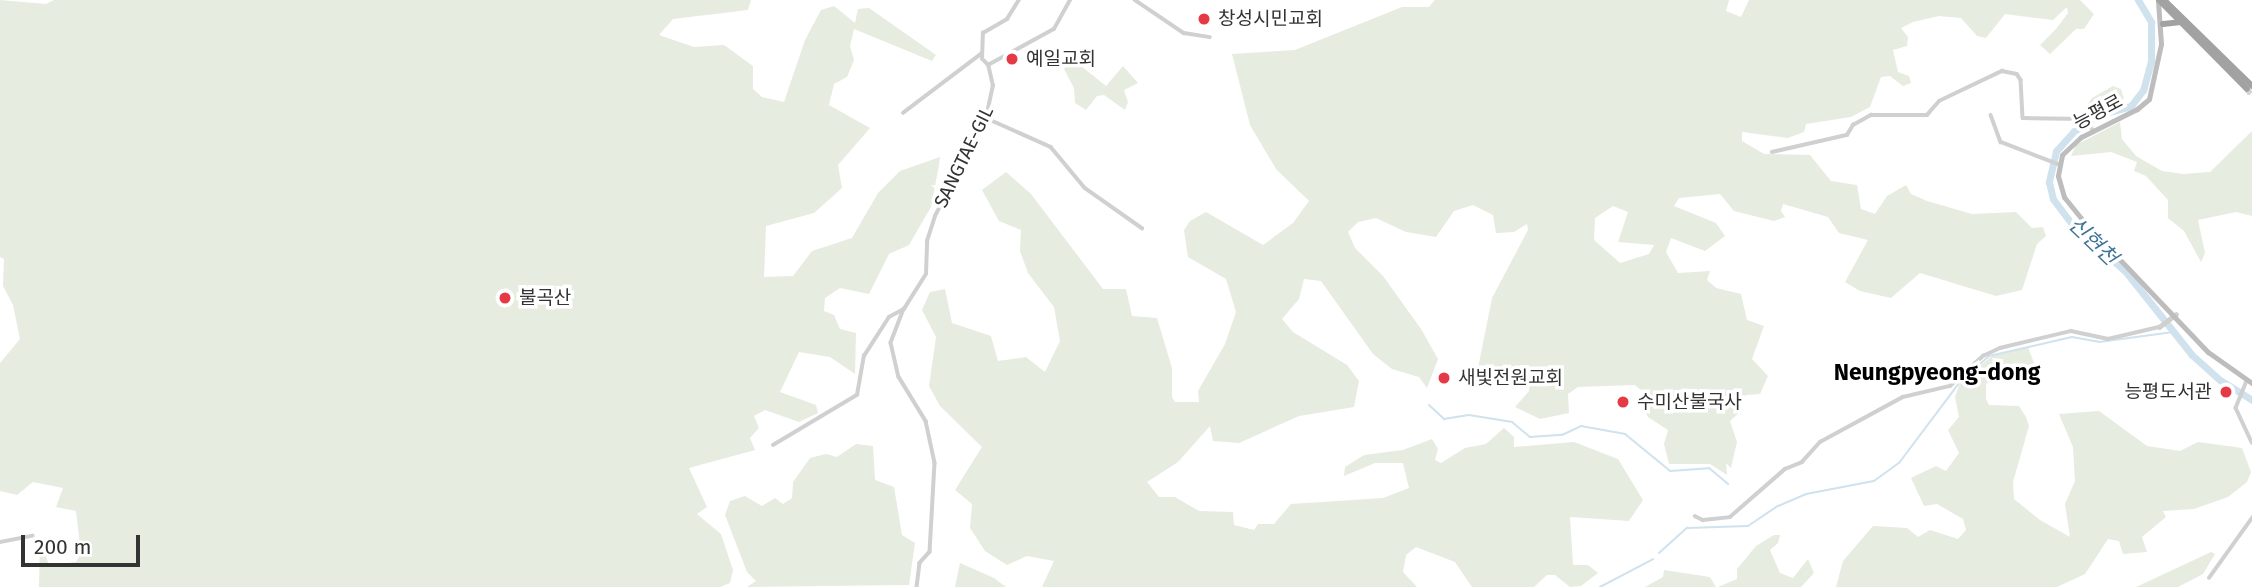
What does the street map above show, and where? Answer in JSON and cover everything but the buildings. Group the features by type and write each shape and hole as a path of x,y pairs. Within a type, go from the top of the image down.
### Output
{"highway":[{"path":"2160,0 2250,87"},
{"path":"2160,0 2250,87"},
{"path":"2163,24 2176,20 2183,23"}],"main road":[{"name":"능평로","path":"2058,164 2062,155 2092,129 2137,109 2149,99 2156,80 2163,24 2160,0"},
{"path":"2058,164 2064,197 2208,352 2250,382"}],"street":[{"path":"1019,0 1007,19 983,33 982,53 988,65 1054,29 1070,0"},
{"path":"1135,0 1184,33 1210,37"},
{"path":"903,113 982,53"},
{"name":"SANGTAE-GIL","path":"917,587 920,563 930,552 935,463 926,421 899,377 891,343 904,309 926,274 927,241 935,216 986,118 993,86 988,65"},
{"path":"1772,152 1816,145 1847,135 1853,125 1871,115 1927,115 1939,101 2002,71 2017,74 2021,80 2023,118 2085,119 2092,129"},
{"path":"1991,115 2001,142 2031,151 2042,160 2058,164"},
{"path":"986,118 1051,147 1085,188 1142,228"},
{"name":"SANGTAE-GIL","path":"773,445 852,401 862,382 864,356 889,317 904,309"},
{"path":"1695,516 1703,520 1730,517 1820,442 1903,397 1950,386 1983,356 2000,348 2071,331 2108,339 2159,327 2174,316"},
{"path":"2250,382 2235,408 2252,442"},
{"path":"2209,578 2252,518"},
{"path":"0,542 32,536"}],"shaded area":[{"path":"0,0 46,4 54,0 751,0 748,10 673,19 659,35 694,47 724,45 753,66 753,89 762,97 784,102 805,40 821,10 834,6 855,23 858,9 869,8 936,55 932,61 854,29 850,46 854,60 847,77 834,84 829,105 870,128 838,165 842,188 814,213 766,226 764,277 793,276 812,251 852,238 878,193 900,171 940,157 931,207 909,245 889,254 869,294 840,288 825,298 824,311 834,315 840,329 856,333 855,374 830,357 799,352 780,392 816,405 818,413 799,422 765,410 754,416 759,428 750,438 755,450 689,468 707,507 697,514 721,534 733,570 730,583 720,587 39,587 40,540 49,565 76,562 81,553 76,511 56,507 63,488 33,482 17,495 0,491 0,363 20,339 13,305 3,286 4,259 0,257"},
{"path":"1435,0 1729,0 1726,11 1741,17 1749,0 2080,0 2094,14 2084,29 2076,29 2050,54 2040,45 2068,13 2067,7 2053,20 2005,14 1986,38 1977,36 1961,18 1939,16 1913,22 1901,28 1908,37 1907,46 1893,50 1898,72 1909,76 1911,83 1903,86 1890,76 1881,77 1870,107 1851,117 1806,124 1804,132 1788,138 1742,132 1742,141 1764,154 1810,155 1831,181 1857,185 1861,209 1875,214 1887,196 1906,185 1911,194 1927,201 1972,214 2016,212 2032,228 2043,227 2046,236 2037,244 2022,290 1996,296 1920,273 1891,298 1860,291 1845,282 1868,240 1839,233 1828,217 1783,204 1781,211 1785,217 1774,221 1734,211 1720,194 1679,198 1674,206 1716,223 1725,236 1705,251 1671,238 1666,252 1678,273 1710,271 1707,280 1716,288 1741,294 1747,320 1764,326 1752,359 1768,376 1760,394 1746,395 1738,402 1739,413 1730,421 1737,442 1731,468 1726,463 1727,475 1710,464 1669,464 1664,444 1668,430 1648,417 1640,403 1643,392 1635,385 1578,387 1568,394 1569,413 1540,419 1515,407 1529,391 1528,382 1496,386 1488,381 1478,368 1492,298 1528,230 1527,224 1514,232 1496,233 1493,215 1473,205 1454,211 1436,237 1406,232 1376,218 1358,222 1348,232 1355,248 1383,276 1421,329 1438,359 1427,388 1419,377 1392,369 1373,354 1321,281 1304,279 1299,299 1282,319 1293,332 1347,365 1359,381 1354,407 1299,416 1239,443 1213,441 1210,426 1178,462 1147,482 1159,497 1175,497 1199,511 1233,512 1234,525 1254,530 1258,524 1274,524 1291,504 1383,498 1409,488 1403,463 1375,463 1344,476 1345,467 1364,455 1403,450 1432,439 1438,449 1435,460 1441,463 1465,448 1486,444 1504,428 1514,437 1514,447 1574,442 1618,459 1643,500 1629,521 1570,517 1573,565 1588,565 1598,573 1581,586 1570,587 1555,575 1547,575 1534,587 1472,587 1455,562 1416,547 1406,555 1403,572 1417,587 1042,587 1054,561 1027,556 1007,565 985,551 970,528 972,504 955,490 982,447 940,406 929,386 936,337 922,310 930,292 945,289 952,323 991,336 998,361 1026,357 1045,372 1060,341 1054,307 1028,273 1020,251 1021,230 999,221 982,190 1006,172 1031,194 1103,289 1126,289 1132,316 1157,318 1172,368 1172,397 1175,402 1199,402 1198,391 1225,344 1236,312 1226,279 1188,257 1184,230 1190,221 1206,212 1263,245 1293,223 1309,201 1276,169 1250,125 1232,54 1295,50 1402,7 1429,7","holes":["1613,206 1628,212 1618,242 1654,245 1649,254 1620,263 1594,240 1595,218"]},
{"path":"1071,58 1106,86 1123,66 1138,83 1124,90 1128,102 1125,110 1104,95 1097,96 1086,110 1075,103 1074,88 1064,69"},
{"path":"2113,86 2121,89 2124,99 2082,113 2092,98"},
{"path":"2120,122 2122,139 2136,156 2162,171 2183,174 2210,172 2252,131 2252,216 2236,212 2198,220 2205,253 2201,262 2184,231 2168,218 2168,200 2146,176 2134,171 2137,162 2111,152 2071,156 2076,145"},
{"path":"2028,347 2035,366 1995,377 1986,384 1986,399 1989,405 2019,406 2026,417 2029,426 2013,482 2014,499 2040,520 2070,537 2065,504 2075,481 2073,447 2059,414 2099,411 2147,446 2180,451 2198,442 2242,448 2251,472 2247,482 2228,497 2194,509 2163,511 2166,517 2142,537 2147,552 2123,554 2119,541 2108,539 2085,574 2057,587 1836,587 1843,561 1873,526 1907,528 1918,537 1930,530 1958,539 1966,530 1963,519 1937,504 1924,506 1911,478 1936,466 1946,471 1959,453 1948,430 1959,417 1955,397 1960,383 1992,356"},
{"path":"856,444 873,446 875,480 894,487 902,535 915,543 909,585 747,587 756,581 747,572 725,515 730,501 745,496 762,506 775,498 783,504 792,498 793,482 810,458 826,454 837,457"},
{"path":"1774,535 1780,535 1778,543 1770,550 1780,573 1793,578 1808,559 1814,573 1801,587 1718,587 1737,579 1737,569 1756,546"},
{"path":"2211,552 2215,554 2203,574 2178,587 2136,587"},
{"path":"960,563 994,578 1006,587 955,587"},
{"path":"1664,570 1710,577 1716,587 1645,587 1663,577"}],"waterway":[{"name":"신현천","path":"2138,0 2151,22 2151,61 2143,90 2131,106 2098,115 2074,131 2056,151 2049,182 2053,199 2072,224 2126,272 2192,355 2220,380 2252,400"},
{"path":"1659,553 1687,528 1748,526 1778,506 1806,494 1874,481 1899,463 1959,383 1989,356 2072,337 2099,342 2173,332"},
{"path":"1429,405 1444,419 1469,415 1512,422 1530,437 1562,435 1581,426 1625,434 1670,471 1709,468 1728,484"},
{"path":"1600,587 1653,559"}],"tunnel":[{"path":"2247,89 2252,96"}],"place":[{"name":"창성시민교회","path":"1204,19"},
{"name":"예일교회","path":"1012,59"},
{"name":"불곡산","path":"505,298"},
{"name":"새빛전원교회","path":"1444,378"},
{"name":"능평도서관","path":"2226,392"},
{"name":"수미산불국사","path":"1623,402"}],"district":[{"name":"Neungpyeong-dong","path":"1937,372"}]}
